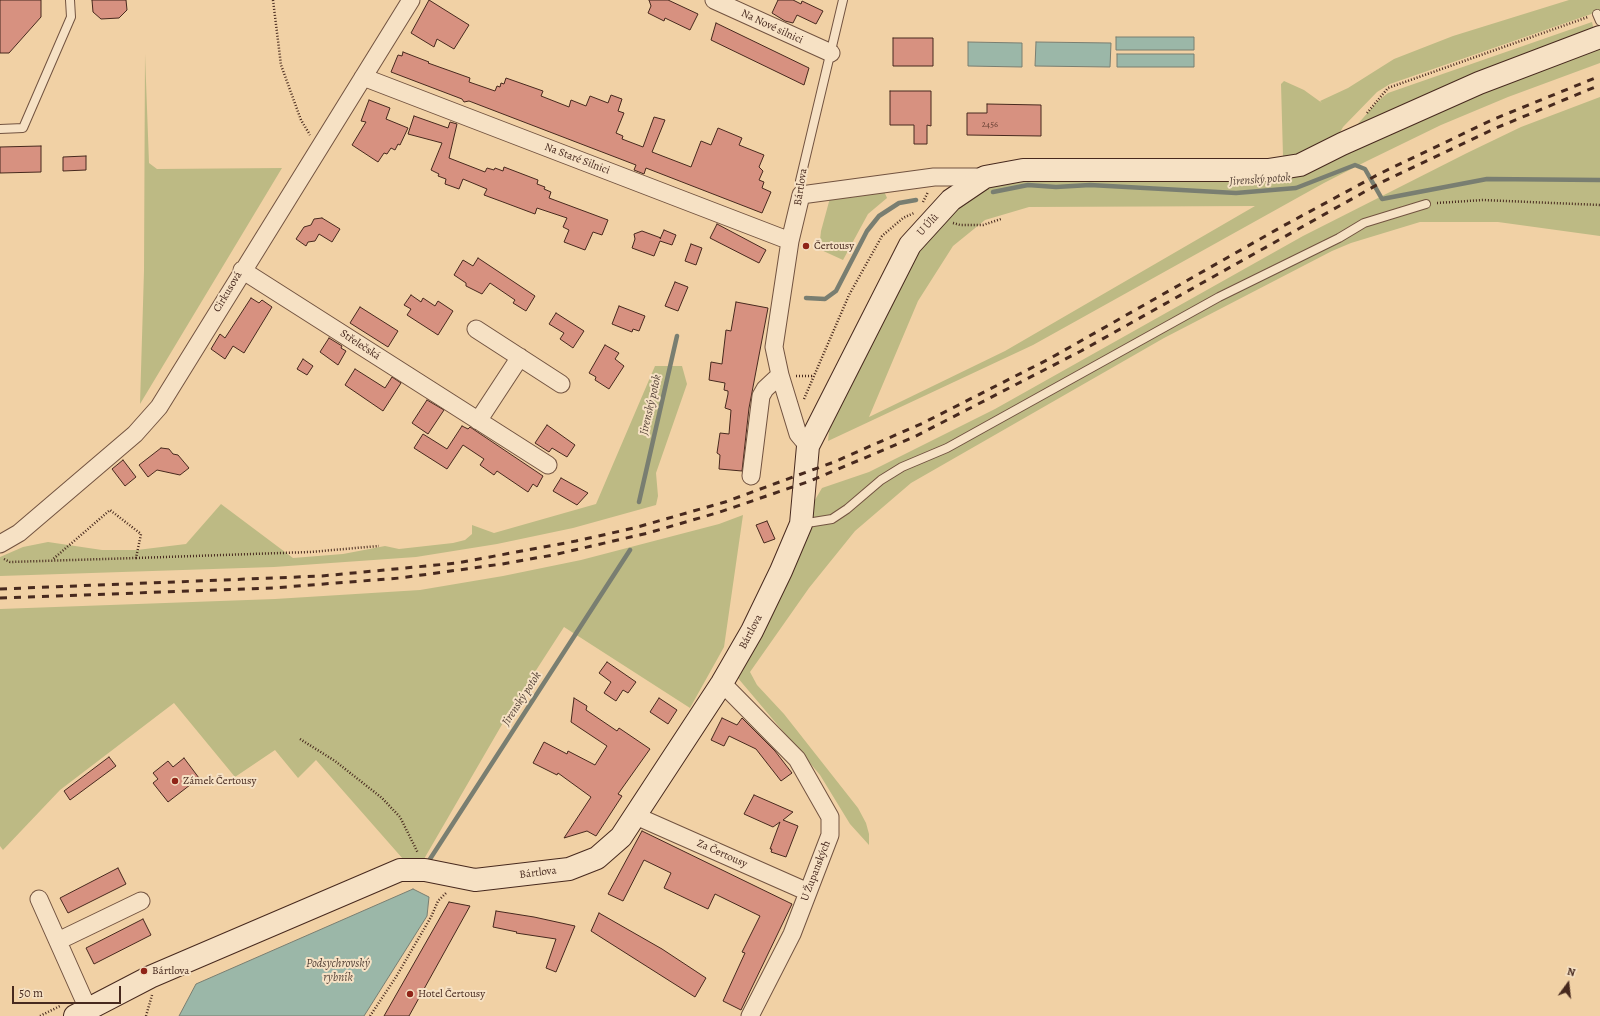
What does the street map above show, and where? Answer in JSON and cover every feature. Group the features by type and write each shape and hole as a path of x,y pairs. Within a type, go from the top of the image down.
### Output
{"street":[{"name":"Cirkusová","path":"0,544 19,533 135,434 159,407 242,270 411,0"},
{"name":"Na Nové silnici","path":"714,0 831,53"},
{"name":"U Úlů","path":"807,450 910,245 925,211 951,200 985,177 1003,172 1023,170 1216,167 1268,170 1300,165 1342,144 1479,83 1600,38"},
{"name":"Na Staré Silnici","path":"363,77 790,241"},
{"path":"801,196 934,177 985,177"},
{"name":"Bártlova","path":"39,899 58,941 82,1013 150,977 400,870 425,870 475,880 569,869 597,858 621,837 722,683 752,630 778,578 791,551 801,524 807,450 798,434 790,408 788,375 774,347 790,241 801,196"},
{"name":"Střelečská","path":"242,270 548,465"},
{"path":"476,329 561,384"},
{"path":"478,421 520,357"},
{"path":"751,476 761,396 765,389 788,375"},
{"name":"U Županských","path":"722,683 797,759 830,817 830,835 792,934 750,1016"},
{"name":"Za Čertousy","path":"636,816 808,892"},
{"path":"58,941 141,901"}],"lane":[{"path":"0,128 23,128 71,17 70,0"},
{"name":"Bártlova","path":"801,196 800,181 843,0"},
{"path":"801,524 832,518 902,467 947,448 1219,298 1339,238 1364,223 1426,204"}],"path":[{"path":"273,0 281,65 301,120 318,149"},
{"path":"1364,117 1388,88 1598,17"},
{"path":"925,211 934,177"},
{"path":"1426,204 1483,200 1600,205"},
{"path":"790,408 801,405 850,295 882,236 903,218 925,211 960,225 983,225 1001,219"},
{"path":"788,375 814,376"},
{"path":"52,560 110,510 141,534 136,558"},
{"path":"0,557 10,562 310,552 379,546"},
{"path":"300,739 335,761 387,803 400,817 411,836 425,870"},
{"path":"370,1016 396,977 431,917 438,901 449,891"}],"shaded area":[{"path":"1569,0 1600,0 1600,11 1390,84 1377,92 1343,127 1337,138 1300,156 1283,156 1281,84 1284,81 1304,90 1322,103 1320,101 1348,88 1394,59 1453,36"},
{"path":"1592,22 1595,35 1348,135 1379,100 1388,93"},
{"path":"1600,46 1600,63 1508,97 1441,125 1367,161 1324,183 1033,345 828,441 829,431 916,250 944,218 995,179 1026,175 1272,182 1309,172 1432,113","holes":["1255,206 1005,351 869,417 918,301 953,246 985,220 1029,207"]},
{"path":"145,54 149,163 157,169 282,168 140,404 144,271"},
{"path":"1600,97 1600,236 1498,222 1420,222 1351,243 1332,251 1164,338 911,483 855,531 809,588 750,672 757,685 784,714 858,808 866,823 869,834 869,845 850,824 820,775 737,677 806,515 822,488 869,472 995,409 1303,236 1467,153 1521,127"},
{"path":"884,191 887,198 868,214 843,260 819,249 821,231 830,198"},
{"path":"655,366 682,366 687,384 656,473 658,496 656,505 573,528 497,544 416,557 274,567 0,576 0,557 23,547 48,542 102,550 137,550 186,544 221,504 293,558 343,554 385,546 399,549 453,543 465,540 472,534 472,525 494,533 596,504"},
{"path":"743,515 724,647 690,708 564,627 511,709 424,859 403,859 316,760 298,778 275,750 235,777 174,703 60,790 3,850 0,846 0,609 275,599 420,590 503,576 581,560 719,524"}],"water":[{"path":"1116,37 1194,37 1194,50 1116,50"},
{"path":"968,42 1022,43 1022,67 968,66"},
{"path":"1036,42 1111,43 1110,67 1035,66"},
{"path":"1117,54 1194,54 1194,67 1117,67"},
{"name":"Podsychrovský rybník","path":"413,889 429,897 427,916 364,1016 179,1016 196,984"}],"building":[{"path":"0,0 41,0 41,17 9,53 0,53"},
{"path":"92,0 126,0 127,10 119,18 101,19 93,12"},
{"path":"429,0 469,25 454,49 437,39 434,47 411,33"},
{"path":"649,0 668,0 698,14 690,30 665,18 664,21 648,13 651,6"},
{"path":"778,0 793,0 801,4 802,1 823,11 816,24 797,15 793,23 785,21 772,13"},
{"path":"716,23 809,68 804,85 711,40"},
{"path":"893,38 933,38 933,66 893,66"},
{"path":"403,52 429,62 428,63 470,78 469,82 495,91 497,86 500,87 501,83 504,84 506,78 543,91 541,96 569,107 571,100 586,106 590,96 608,103 611,95 622,99 618,111 624,113 616,133 623,136 622,139 643,147 654,117 665,120 652,152 691,167 701,141 711,145 718,128 742,138 739,145 764,155 759,167 763,171 759,180 764,182 762,188 771,192 762,213 646,168 644,174 634,170 636,165 469,101 464,102 462,99 391,72 398,55 402,56"},
{"path":"890,91 931,91 931,126 927,125 927,144 914,144 914,125 890,125"},
{"path":"369,100 390,108 386,119 408,128 400,145 398,144 395,150 391,148 387,154 384,153 378,162 352,145 366,122 361,121"},
{"path":"987,104 1041,105 1041,136 967,135 967,113 987,113"},
{"path":"414,116 448,128 450,122 457,124 449,158 485,172 487,168 494,170 495,168 503,171 504,167 538,180 537,184 545,187 544,189 551,192 549,198 608,220 602,235 593,232 585,250 564,242 569,230 563,227 567,218 537,208 535,214 484,195 487,189 463,179 459,189 445,184 446,179 438,176 439,174 431,170 442,143 408,134"},
{"path":"41,146 41,172 0,173 0,147"},
{"path":"86,156 86,170 63,171 63,157"},
{"path":"322,218 340,229 332,242 319,234 315,241 308,242 306,246 296,239 304,227 311,225 314,219"},
{"path":"717,224 766,250 759,263 710,238"},
{"path":"664,230 676,235 672,245 660,241 654,256 632,248 635,239 634,234 642,231 661,238"},
{"path":"691,244 702,248 696,265 685,261"},
{"path":"478,258 535,296 526,311 513,303 515,300 490,283 482,294 466,286 466,283 454,275 463,260 473,266"},
{"path":"675,282 688,287 678,311 665,306"},
{"path":"411,295 421,302 423,298 435,306 438,301 453,311 438,335 407,315 411,309 404,305"},
{"path":"251,298 259,303 262,300 272,307 244,353 233,346 225,359 211,349 220,334 225,338"},
{"path":"736,302 768,308 749,408 742,471 719,469 720,455 717,453 720,433 729,434 731,410 725,408 728,391 724,390 725,383 709,380 711,362 722,364 726,330 731,331"},
{"path":"619,306 645,316 639,331 633,329 632,332 612,324"},
{"path":"360,307 398,331 388,347 350,323"},
{"path":"556,313 584,331 573,348 560,339 564,333 549,324"},
{"path":"329,338 342,346 341,348 346,351 338,365 320,352"},
{"path":"605,345 619,353 615,359 624,366 609,389 595,380 596,377 589,373"},
{"path":"303,359 313,366 307,375 297,369"},
{"path":"355,369 385,388 392,377 401,383 383,411 345,385"},
{"path":"427,400 444,410 428,434 412,423"},
{"path":"547,425 575,445 567,457 552,448 549,452 535,443"},
{"path":"462,426 468,429 470,427 543,476 537,487 533,484 528,492 497,471 494,475 480,465 484,459 463,445 447,469 414,448 423,434 447,449"},
{"path":"161,448 169,449 173,454 178,455 189,468 180,475 157,470 148,477 139,465"},
{"path":"123,460 136,477 125,486 112,469"},
{"path":"561,478 588,493 577,505 553,491"},
{"path":"767,521 775,539 764,543 756,525"},
{"path":"607,662 636,682 628,693 623,690 616,701 604,693 611,682 599,673"},
{"path":"574,698 587,706 586,710 617,731 619,728 650,749 618,794 622,796 596,836 587,831 564,838 591,797 558,773 557,775 533,763 544,742 567,754 568,751 595,765 607,746 571,722"},
{"path":"659,698 677,710 668,724 650,712"},
{"path":"722,718 737,725 742,718 775,751 792,773 781,781 756,749 729,736 724,746 711,740"},
{"path":"109,757 116,766 70,800 64,791"},
{"name":"Zámek Čertousy","path":"184,758 199,778 168,802 153,783 158,779 153,773 168,761 173,767"},
{"path":"754,795 793,812 783,820 798,826 786,857 771,852 772,849 770,849 780,822 773,827 744,814"},
{"path":"642,831 792,904 741,1010 723,1001 745,953 742,952 760,916 715,894 708,909 664,888 671,873 644,860 623,901 608,894"},
{"path":"118,868 126,884 68,913 60,898"},
{"path":"449,902 470,906 409,1016 384,1016"},
{"path":"496,911 575,926 556,972 546,968 556,939 516,933 517,932 493,927"},
{"path":"599,913 662,949 706,978 695,997 591,931"},
{"path":"143,919 151,935 94,964 86,948"}],"waterway":[{"name":"Jirenský potok","path":"993,192 1028,185 1056,187 1090,185 1236,193 1296,188 1355,165 1365,169 1382,199 1487,179 1600,180"},
{"name":"Jirenský potok","path":"806,298 825,299 836,291 867,231 879,216 899,203 916,200"},
{"name":"Jirenský potok","path":"639,502 677,336"},
{"name":"Jirenský potok","path":"430,859 630,550"}],"railway":[{"path":"0,589 322,576 457,563 576,541 634,528 725,502 834,462 923,423 1049,359 1283,226 1379,174 1494,119 1600,76"},
{"path":"0,598 273,588 400,578 502,564 553,555 648,533 720,512 810,481 914,437 1081,351 1382,182 1496,128 1600,85"}],"place":[{"name":"Čertousy","path":"806,246"},
{"name":"Zámek Čertousy","path":"175,781"},
{"name":"Bártlova","path":"144,971"},
{"name":"Hotel Čertousy","path":"410,994"}]}
